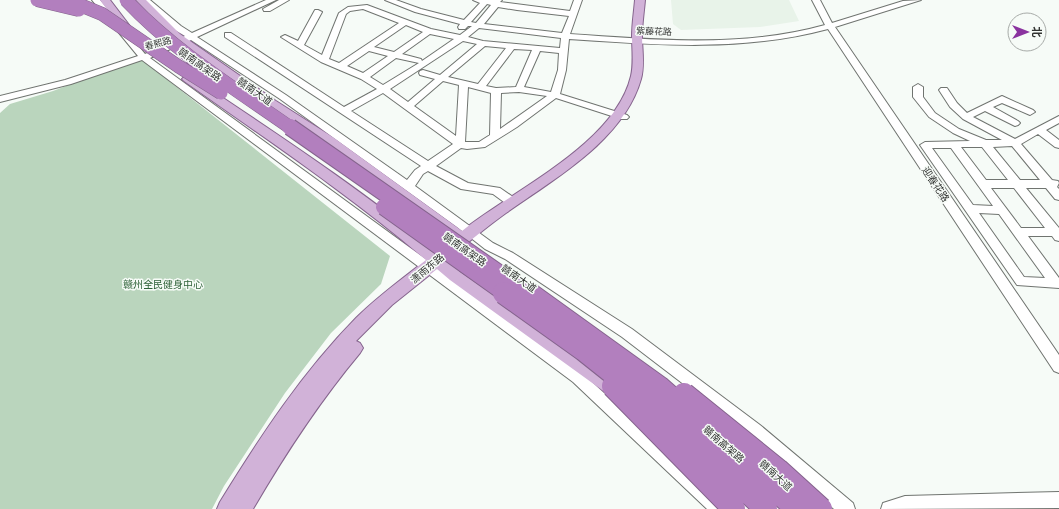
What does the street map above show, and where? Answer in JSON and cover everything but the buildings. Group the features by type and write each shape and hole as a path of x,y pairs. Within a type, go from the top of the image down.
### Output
{"highway":[{"path":"37,0 115,21"},
{"path":"68,0 93,9 115,21 173,63 236,96"},
{"name":"赣南高架路","path":"112,0 124,14 167,52 236,96"},
{"name":"赣南高架路","path":"126,0 145,20 236,96 366,194 573,334 660,388 797,509"},
{"path":"135,0 236,96"},
{"path":"573,334 671,446 734,509"},
{"path":"573,334 669,382 778,470 821,509"},
{"name":"赣南高架路","path":"573,334 658,409 766,509"}],"main road":[{"path":"105,0 134,38 150,55 304,159 403,232 437,267 455,276 591,371 654,419 751,509"},
{"name":"赣南大道","path":"140,0 190,40 330,141 471,238 612,342 743,446 814,509"},
{"name":"潇雨东路","path":"471,238 591,153 614,130 643,81 647,64 642,38 640,0"},
{"name":"潇雨东路","path":"642,38 649,0"},
{"name":"潇雨东路","path":"242,509 277,450 300,416 342,361 364,336 437,267 512,202 583,150 621,116"},
{"name":"潇雨东路","path":"227,509 287,414 332,356 386,300 437,267"}],"street":[{"path":"96,0 150,55"},
{"path":"146,0 190,40 283,97 461,224 471,238 509,256 626,333 755,430 847,509"},
{"name":"春熙路","path":"190,40 272,0"},
{"name":"春熙路","path":"0,99 68,82 150,55 190,40 285,0"},
{"name":"紫藤花路","path":"389,0 409,8 468,21"},
{"name":"紫藤花路","path":"397,0 413,6 479,24 566,35 693,42 778,37 830,25 881,8 917,0"},
{"path":"477,0 519,4 572,14"},
{"path":"285,37 324,60 364,77 384,89 460,144 468,146 481,145 495,137 555,95 562,70 566,35 578,0"},
{"name":"迎春花路","path":"816,0 830,25 1059,367"},
{"name":"紫藤花路","path":"830,25 878,7 906,0"},
{"path":"345,110 406,77 416,76 421,67 487,1"},
{"path":"384,89 421,67 462,38 479,24 497,2"},
{"path":"324,60 340,18 348,9 364,6 429,31 483,43 564,51"},
{"path":"300,45 318,12"},
{"path":"340,67 405,22"},
{"path":"364,77 393,55 429,31"},
{"path":"228,35 428,165 465,186 496,191 512,202"},
{"path":"408,106 483,43"},
{"path":"480,88 512,46"},
{"path":"368,48 393,55 442,78 496,91 519,89 555,95 621,116"},
{"path":"519,89 537,49"},
{"path":"460,144 464,83"},
{"path":"918,87 918,97 932,116 956,131 985,144 1058,233"},
{"path":"944,90 953,105 966,117 1015,143 1054,184 1059,196"},
{"path":"495,137 496,91"},
{"path":"966,117 1002,99 1030,112"},
{"path":"985,107 1015,123"},
{"path":"1058,122 1015,143 925,145 1021,282 1058,282"},
{"path":"1039,130 1059,145"},
{"path":"408,187 420,172 428,165 460,144"},
{"path":"954,145 1058,282"},
{"path":"983,184 1054,184"},
{"path":"970,209 1002,210"},
{"path":"1019,232 1058,233"},
{"path":"437,267 578,378 719,509"},
{"path":"889,509 904,504 1059,500"}],"shaded area":[{"path":"671,0 789,0 799,21 760,27 681,30 673,24"}],"green space":[{"name":"赣州全民健身中心","path":"140,58 390,256 381,284 331,333 285,393 224,486 212,509 0,509 0,113 10,104 53,91"}]}
